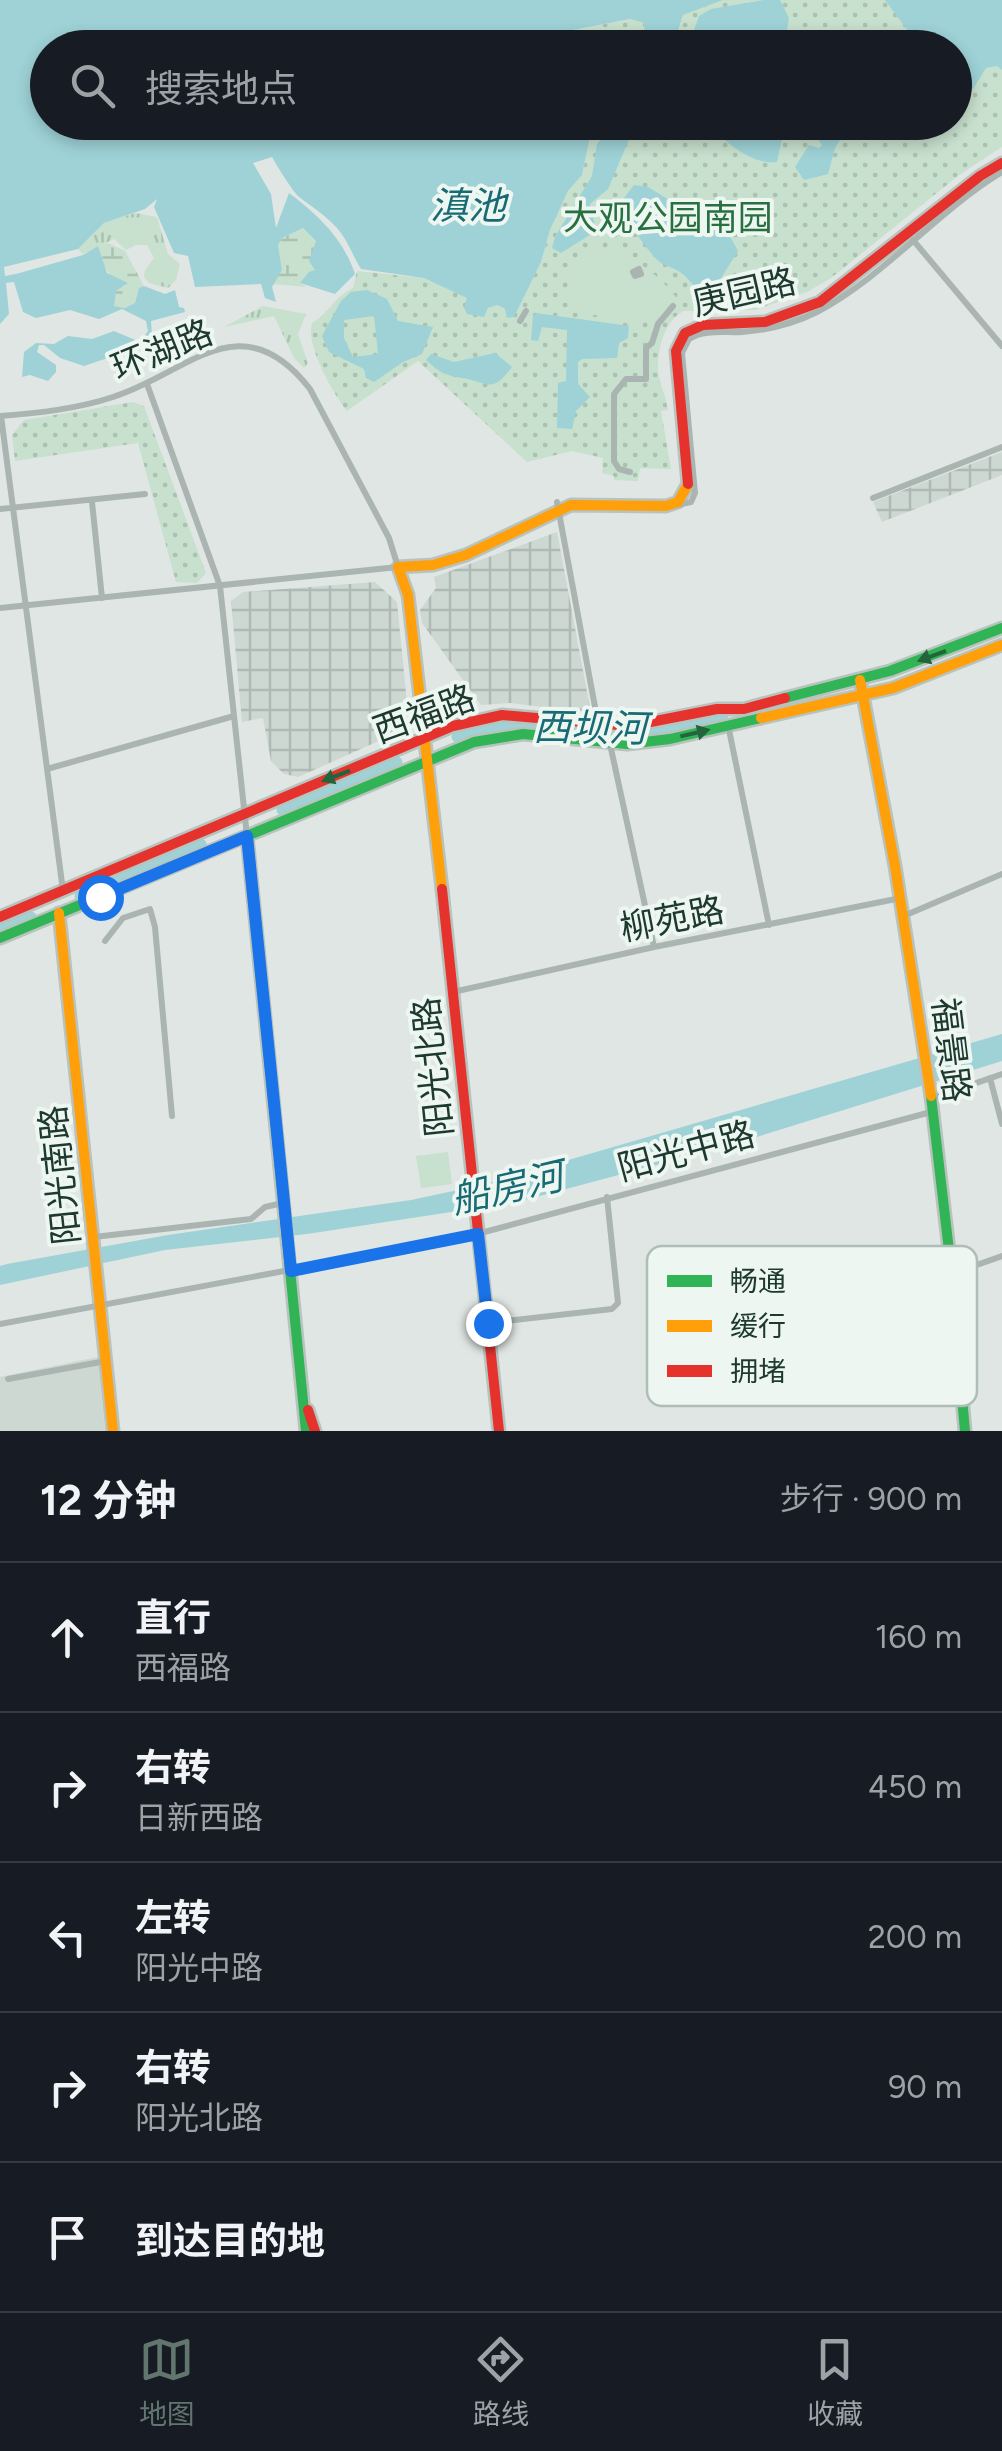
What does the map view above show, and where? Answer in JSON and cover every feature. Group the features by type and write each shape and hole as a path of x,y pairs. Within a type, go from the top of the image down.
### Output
{"street":[{"name":"庚园路","path":"671,506 684,497 688,484 676,351 685,332 703,325 765,322 820,302 980,176 1002,163"},
{"path":"0,608 416,568 471,554 559,505 671,506 691,502 695,493 682,353 687,342 700,333 766,329 804,318 836,301 1002,172"},
{"path":"913,240 1002,346"},
{"path":"630,472 619,469 614,461 614,394 626,379 646,379 646,348 673,306"},
{"path":"520,320 526,311"},
{"name":"环湖路","path":"1,416 94,403 146,384 193,357 223,348 254,349 292,368 310,388 389,538 398,567"},
{"path":"146,384 220,586 306,1431"},
{"path":"1,416 63,891"},
{"path":"874,498 1002,447"},
{"path":"0,509 145,494"},
{"path":"92,502 102,598"},
{"path":"559,505 598,724"},
{"name":"阳光北路","path":"398,567 408,595 426,738 499,1431"},
{"name":"西福路","path":"0,917 453,726 502,715 640,725 718,708 744,709 860,680 940,654 1002,628"},
{"name":"西福路","path":"0,938 428,758 503,735 542,735 610,744 648,742 863,696 936,674 1002,645"},
{"name":"福景路","path":"860,680 906,914 948,1246"},
{"path":"47,769 234,716"},
{"path":"728,726 769,925"},
{"path":"610,744 654,946"},
{"path":"906,914 1002,874"},
{"name":"柳苑路","path":"453,992 654,946 902,898"},
{"path":"106,942 123,918 150,910 155,927 172,1116"},
{"name":"阳光南路","path":"58,914 63,928 113,1431"},
{"path":"928,1094 1002,1074"},
{"path":"990,1078 1002,1124"},
{"name":"阳光中路","path":"0,1324 478,1234 931,1112"},
{"path":"488,1323 612,1310 618,1303 607,1198"},
{"path":"94,1239 251,1219 265,1207 283,1208"},
{"path":"977,1265 1002,1256"},
{"path":"8,1379 106,1361"},
{"path":"306,1402 315,1431"},
{"name":"福景路","path":"964,1406 966,1431"}],"shaded area":[{"path":"1002,452 1002,475 882,522 873,502"},
{"path":"557,532 591,713 510,703 481,705 422,623 420,610 436,588 434,577"},
{"path":"375,582 397,602 408,713 390,736 298,777 284,774 271,761 263,718 242,722 231,601 243,592"},
{"path":"98,1357 105,1431 0,1431 0,1377"}],"green space":[{"name":"大观公园南园","path":"723,0 1002,0 1002,147 959,175 831,278 807,292 755,310 684,311 677,316 662,340 658,360 668,410 661,411 671,469 640,468 638,481 614,480 614,476 602,473 603,458 572,451 527,462 418,361 347,411 322,368 311,332 312,323 353,288 357,271 424,278 468,298 483,317 490,306 507,311 541,262 568,191 582,175 589,140 972,140 972,30 678,30 683,15"},
{"path":"631,19 645,22 644,30 573,30"},
{"path":"135,213 157,217 168,254 180,264 176,280 168,288 149,283 144,277 154,258 147,245 126,250 114,239 83,254 78,249 104,223"},
{"path":"303,228 316,241 315,271 300,283 307,287 273,284 282,270 278,245 282,238"},
{"path":"108,243 125,251 144,286 139,288 135,303 125,308 113,306 116,291 126,285 104,265 98,246"},
{"path":"593,244 639,263 676,297 653,322 568,312 570,274 578,258"},
{"path":"263,306 306,314 298,334 308,363 304,368 294,358 274,316 224,327"},
{"path":"133,402 144,406 206,573 197,583 176,582 138,443 15,461 12,435 24,420"},
{"path":"448,1152 452,1184 421,1188 416,1156"}],"water":[{"name":"滇池","path":"0,0 723,0 683,15 678,30 644,30 645,23 630,19 573,30 30,30 30,140 589,140 582,175 568,191 541,262 514,317 507,318 505,309 497,305 488,308 484,317 467,314 467,298 424,278 361,269 341,233 298,196 272,157 253,163 271,194 276,228 289,193 328,228 350,261 355,274 335,294 300,283 315,270 309,261 316,241 303,228 282,238 278,245 282,270 272,287 276,302 265,298 261,284 195,287 188,256 174,253 154,207 157,199 145,209 104,223 78,249 4,267 5,276 16,274 83,255 98,246 107,273 128,283 116,291 114,306 125,308 135,303 139,288 144,286 165,294 175,290 179,307 184,308 185,312 151,321 152,336 146,345 84,366 39,345 37,352 56,365 56,372 48,381 30,375 22,377 24,352 36,343 54,344 68,336 92,339 114,331 140,342 148,331 146,321 122,309 99,319 70,310 36,318 23,312 14,282 6,283 9,314 0,324"},
{"path":"780,0 789,18 787,30 694,30 699,16 711,9"},
{"path":"885,0 1002,0 1002,70 997,66 986,68 972,89 972,30 907,30"},
{"path":"600,140 629,140 608,189 590,204 596,231 561,253 552,248 555,237 592,176"},
{"path":"724,140 782,140 777,162 757,160"},
{"path":"818,140 840,140 828,174 804,180 795,167 809,145 822,145"},
{"path":"634,185 648,187 731,238 738,251 713,291 700,291 681,273 661,263 643,243 638,236 641,228 625,216 624,198"},
{"path":"367,290 387,299 398,321 433,327 422,354 374,382 366,378 364,369 329,352 322,336 341,301 351,292","holes":["374,316 378,354 353,357 344,338 344,320"]},
{"path":"536,313 629,326 628,338 619,343 617,358 578,362 578,384 590,397 576,411 572,429 557,428 558,383 566,381 567,330 542,327 538,341 531,340"},
{"path":"495,353 512,367 494,384 446,374 426,360 431,354 454,362"},
{"name":"船房河","path":"1002,1034 1002,1061 724,1147 517,1202 307,1234 165,1250 0,1285 0,1266 7,1264 168,1235 411,1200 486,1184"}],"waterway":[{"name":"西坝河","path":"457,737 487,728 517,726 629,736 723,719"},
{"name":"西坝河","path":"282,810 397,762"},
{"name":"西坝河","path":"80,896 201,844"},
{"name":"西坝河","path":"0,930 31,917"}],"traffic: fast":[{"path":"785,698 890,671 1002,628"},
{"path":"0,938 474,742 523,734 627,744 670,739 761,718"},
{"path":"247,836 306,1431"},
{"path":"931,1096 948,1246"},
{"path":"963,1406 965,1431"}],"traffic: slow":[{"path":"442,889 408,595 398,567 433,565 466,555 571,505 666,506 678,502 688,484"},
{"path":"761,718 893,688 1002,645"},
{"path":"860,680 895,866 931,1096"},
{"path":"59,913 113,1431"}],"traffic: jam":[{"path":"688,484 676,351 685,333 703,325 765,322 820,302 980,176 1002,163"},
{"path":"0,917 453,726 502,715 630,726 717,709 744,709 785,698"},
{"path":"442,889 499,1431"},
{"path":"308,1410 315,1431"}],"route":[{"path":"100,897 247,836 291,1271 478,1234 488,1323"}]}
